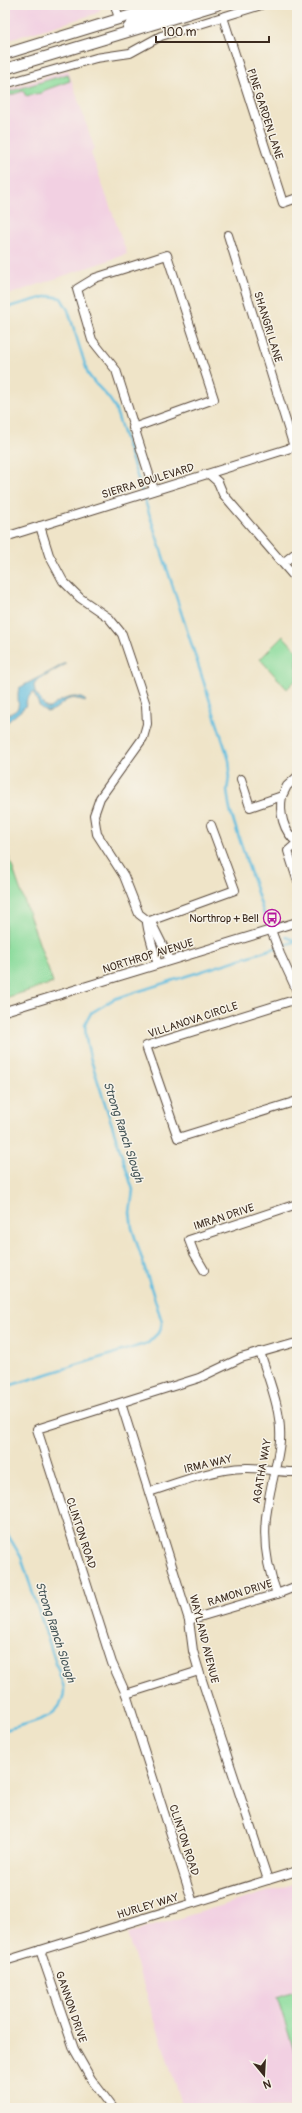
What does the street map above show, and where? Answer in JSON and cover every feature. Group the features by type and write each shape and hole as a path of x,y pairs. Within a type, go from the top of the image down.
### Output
{"main road":[{"path":"5,54 164,5"},
{"path":"126,32 130,24 187,5"},
{"path":"5,69 217,5"},
{"path":"51,54 57,47 111,29 119,19"},
{"path":"5,66 14,59 42,49 46,42"}],"street":[{"path":"115,5 119,19"},
{"path":"5,84 96,58 130,53 161,36 261,5"},
{"name":"PINE GARDEN LANE","path":"224,16 283,203 297,198"},
{"name":"SHANGRI LANE","path":"228,235 295,447"},
{"path":"133,428 214,399 167,255 95,278 77,289 92,340 116,370 133,428 147,492"},
{"name":"SIERRA BOULEVARD","path":"5,537 295,447"},
{"path":"209,474 218,482 223,494 297,580"},
{"path":"40,526 49,555 63,581 80,598 109,618 122,634 146,705 147,724 142,738 100,798 96,806 94,823 102,842 124,876 139,914 147,922 152,924 158,964"},
{"path":"283,563 297,552"},
{"path":"297,777 287,786 282,796 281,807 283,822 289,835 297,843 288,852 297,879"},
{"path":"242,779 250,808 282,796"},
{"path":"147,922 235,890 211,825"},
{"name":"NORTHROP AVENUE","path":"5,1011 297,922"},
{"path":"271,930 297,991"},
{"path":"155,938 170,960"},
{"name":"VILLANOVA CIRCLE","path":"297,999 146,1046 178,1138 297,1101"},
{"name":"IMRAN DRIVE","path":"204,1270 196,1258 190,1240 297,1204"},
{"name":"CLINTON ROAD","path":"193,1903 126,1694 112,1664 37,1430 199,1378 240,1358 297,1342"},
{"name":"AGATHA WAY","path":"260,1352 279,1418 280,1441 267,1505 265,1539 270,1572 277,1594"},
{"name":"WAYLAND AVENUE","path":"120,1403 189,1620 193,1651 199,1671 268,1880"},
{"name":"IRMA WAY","path":"149,1492 206,1474 230,1469 253,1468 297,1472"},
{"name":"RAMON DRIVE","path":"189,1620 277,1594 297,1586"},
{"path":"126,1694 199,1671"},
{"name":"HURLEY WAY","path":"5,1961 297,1871"},
{"name":"GANNON DRIVE","path":"40,1950 74,2049 92,2079 113,2108"}],"shaded area":[{"path":"5,5 100,5 100,11 95,14 5,41"},
{"path":"68,70 94,147 91,153 127,254 5,296 5,90"},
{"path":"297,1883 297,2108 183,2108 127,1934"}],"green space":[{"path":"68,74 70,81 45,90 41,93 26,96 23,91 5,97 5,93"},
{"path":"283,636 297,651 297,679 287,689 260,659"},
{"path":"5,846 53,983 5,998"},
{"path":"297,1990 297,2060 277,1997"}],"water":[{"path":"65,663 66,664 37,681 34,685 35,692 46,708 50,708 58,702 73,697 82,698 86,701 72,698 57,708 47,712 40,707 33,692 27,699 25,707 5,724 5,715 15,711 18,708 19,688"}],"waterway":[{"path":"5,308 49,296 61,298 68,310 88,374 115,408 229,760 230,770 227,791 230,810 266,920"},
{"name":"Strong Ranch Slough","path":"286,937 296,941"},
{"name":"Strong Ranch Slough","path":"5,1387 148,1343 160,1331 162,1322 132,1228 130,1213 133,1190 90,1057 86,1039 85,1024 91,1013 114,999 297,941"},
{"name":"Strong Ranch Slough","path":"5,1530 21,1557 64,1688 63,1699 59,1707 52,1713 35,1722 5,1730"}],"place":[{"name":"Northrop + Bell","path":"272,918"}]}
